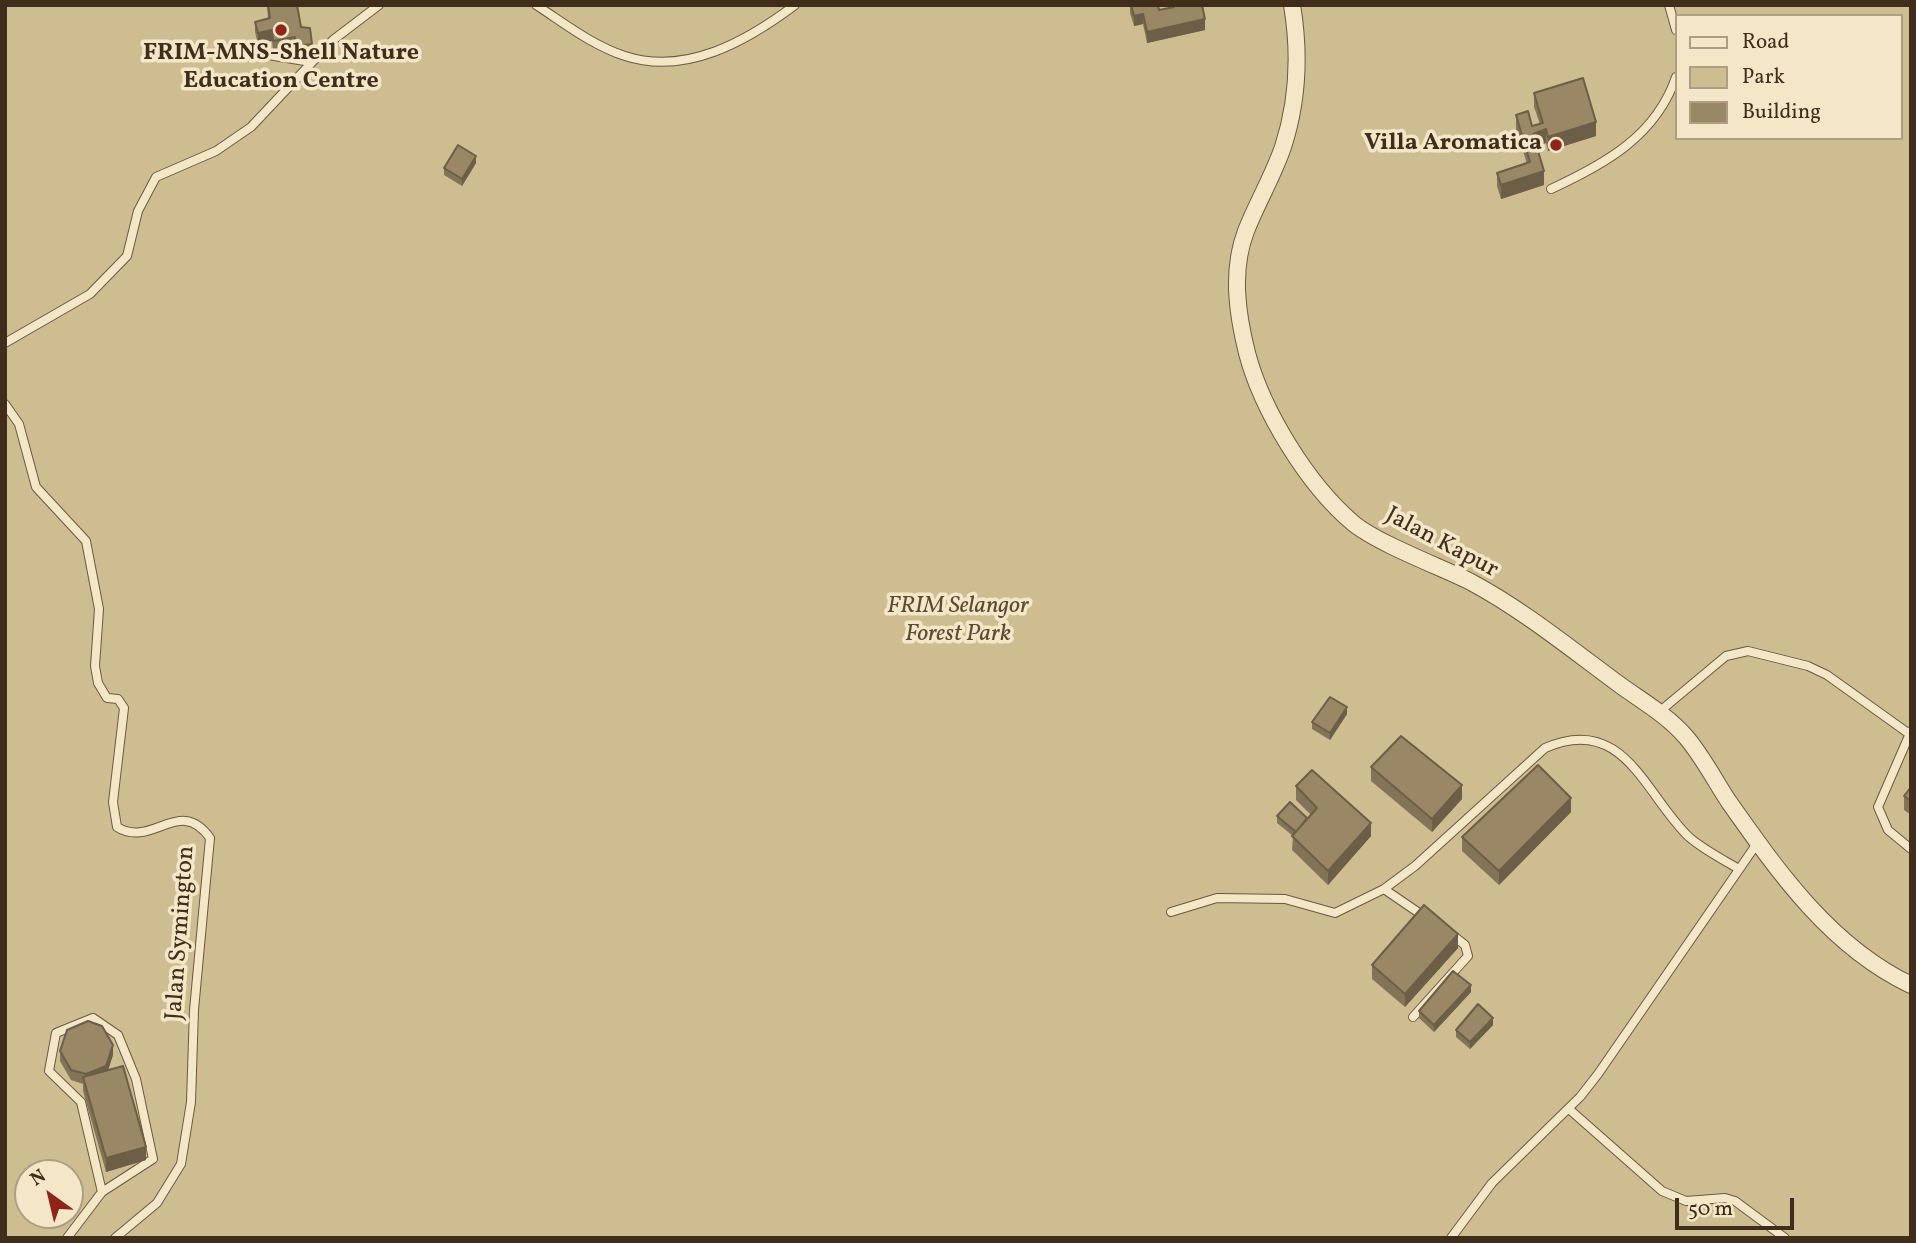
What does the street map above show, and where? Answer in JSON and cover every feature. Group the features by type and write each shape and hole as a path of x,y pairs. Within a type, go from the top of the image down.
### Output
{"street":[{"name":"Jalan Kapur","path":"1292,5 1297,72 1292,110 1282,147 1245,234 1236,278 1239,317 1262,398 1312,477 1354,524 1473,583 1571,648 1659,712 1686,737 1758,842 1842,942 1884,972 1911,985"}],"lane":[{"path":"5,343 90,294 127,256 138,211 156,177 216,151 251,127 311,62 355,22 379,5"},
{"path":"536,5 576,31 623,56 671,62 697,58 727,48 795,5"},
{"path":"256,53 311,62"},
{"path":"1551,189 1599,165 1650,126 1674,83"},
{"name":"Jalan Symington","path":"5,404 19,424 36,487 86,541 99,609 95,666 98,683 107,698 118,699 124,708 113,802 117,828 128,834 142,834 164,824 188,820 201,825 210,838 194,1010 191,1102 181,1164 157,1203 115,1238"},
{"path":"1659,712 1726,656 1748,650 1808,666 1827,675 1910,732 1878,807 1888,830 1911,849"},
{"path":"1171,912 1217,898 1230,898 1285,899 1335,913 1384,889 1415,866 1535,756 1560,741 1577,739 1594,741 1628,758 1688,836 1739,869"},
{"path":"1451,1238 1492,1183 1569,1108 1610,1058 1758,842"},
{"path":"1384,889 1459,939 1467,949 1468,956 1413,1017"},
{"path":"67,1238 103,1192 153,1159 136,1079 118,1035 93,1017 56,1033 50,1071 81,1102 103,1192"},
{"path":"1569,1108 1662,1191 1686,1201 1725,1198 1735,1201 1785,1238"}],"green space":[{"name":"FRIM Selangor Forest Park","path":"5,5 1911,5 1911,1238 5,1238"}],"building":[{"name":"FRIM-MNS-Shell Nature Education Centre","path":"268,5 297,5 301,27 310,28 312,44 296,46 295,37 273,41 272,30 258,33 255,22 270,18"},
{"path":"1131,5 1158,5 1159,10 1174,7 1173,5 1202,5 1205,19 1147,32 1143,14 1134,16"},
{"path":"1583,78 1596,122 1548,137 1546,129 1533,134 1544,171 1501,185 1497,173 1530,162 1516,115 1528,111 1532,126 1543,123 1534,93"},
{"path":"458,145 476,156 462,179 444,168"},
{"path":"1330,697 1347,707 1330,733 1312,722"},
{"path":"1401,736 1462,785 1432,819 1371,767"},
{"path":"1538,765 1571,798 1499,871 1462,837"},
{"path":"1312,770 1371,823 1328,871 1292,836 1317,808 1296,786"},
{"path":"1911,787 1911,801 1904,796"},
{"path":"1290,802 1307,818 1296,832 1277,816"},
{"path":"1424,905 1458,934 1405,994 1372,965"},
{"path":"1453,971 1471,985 1434,1025 1419,1011"},
{"path":"1478,1004 1493,1018 1470,1042 1456,1030"},
{"path":"88,1021 102,1026 113,1045 106,1066 86,1074 71,1070 60,1051 67,1030"},
{"path":"123,1066 146,1147 106,1158 83,1077"}],"place":[{"name":"FRIM-MNS-Shell Nature Education Centre","path":"281,30"},
{"name":"Villa Aromatica","path":"1556,145"}]}
